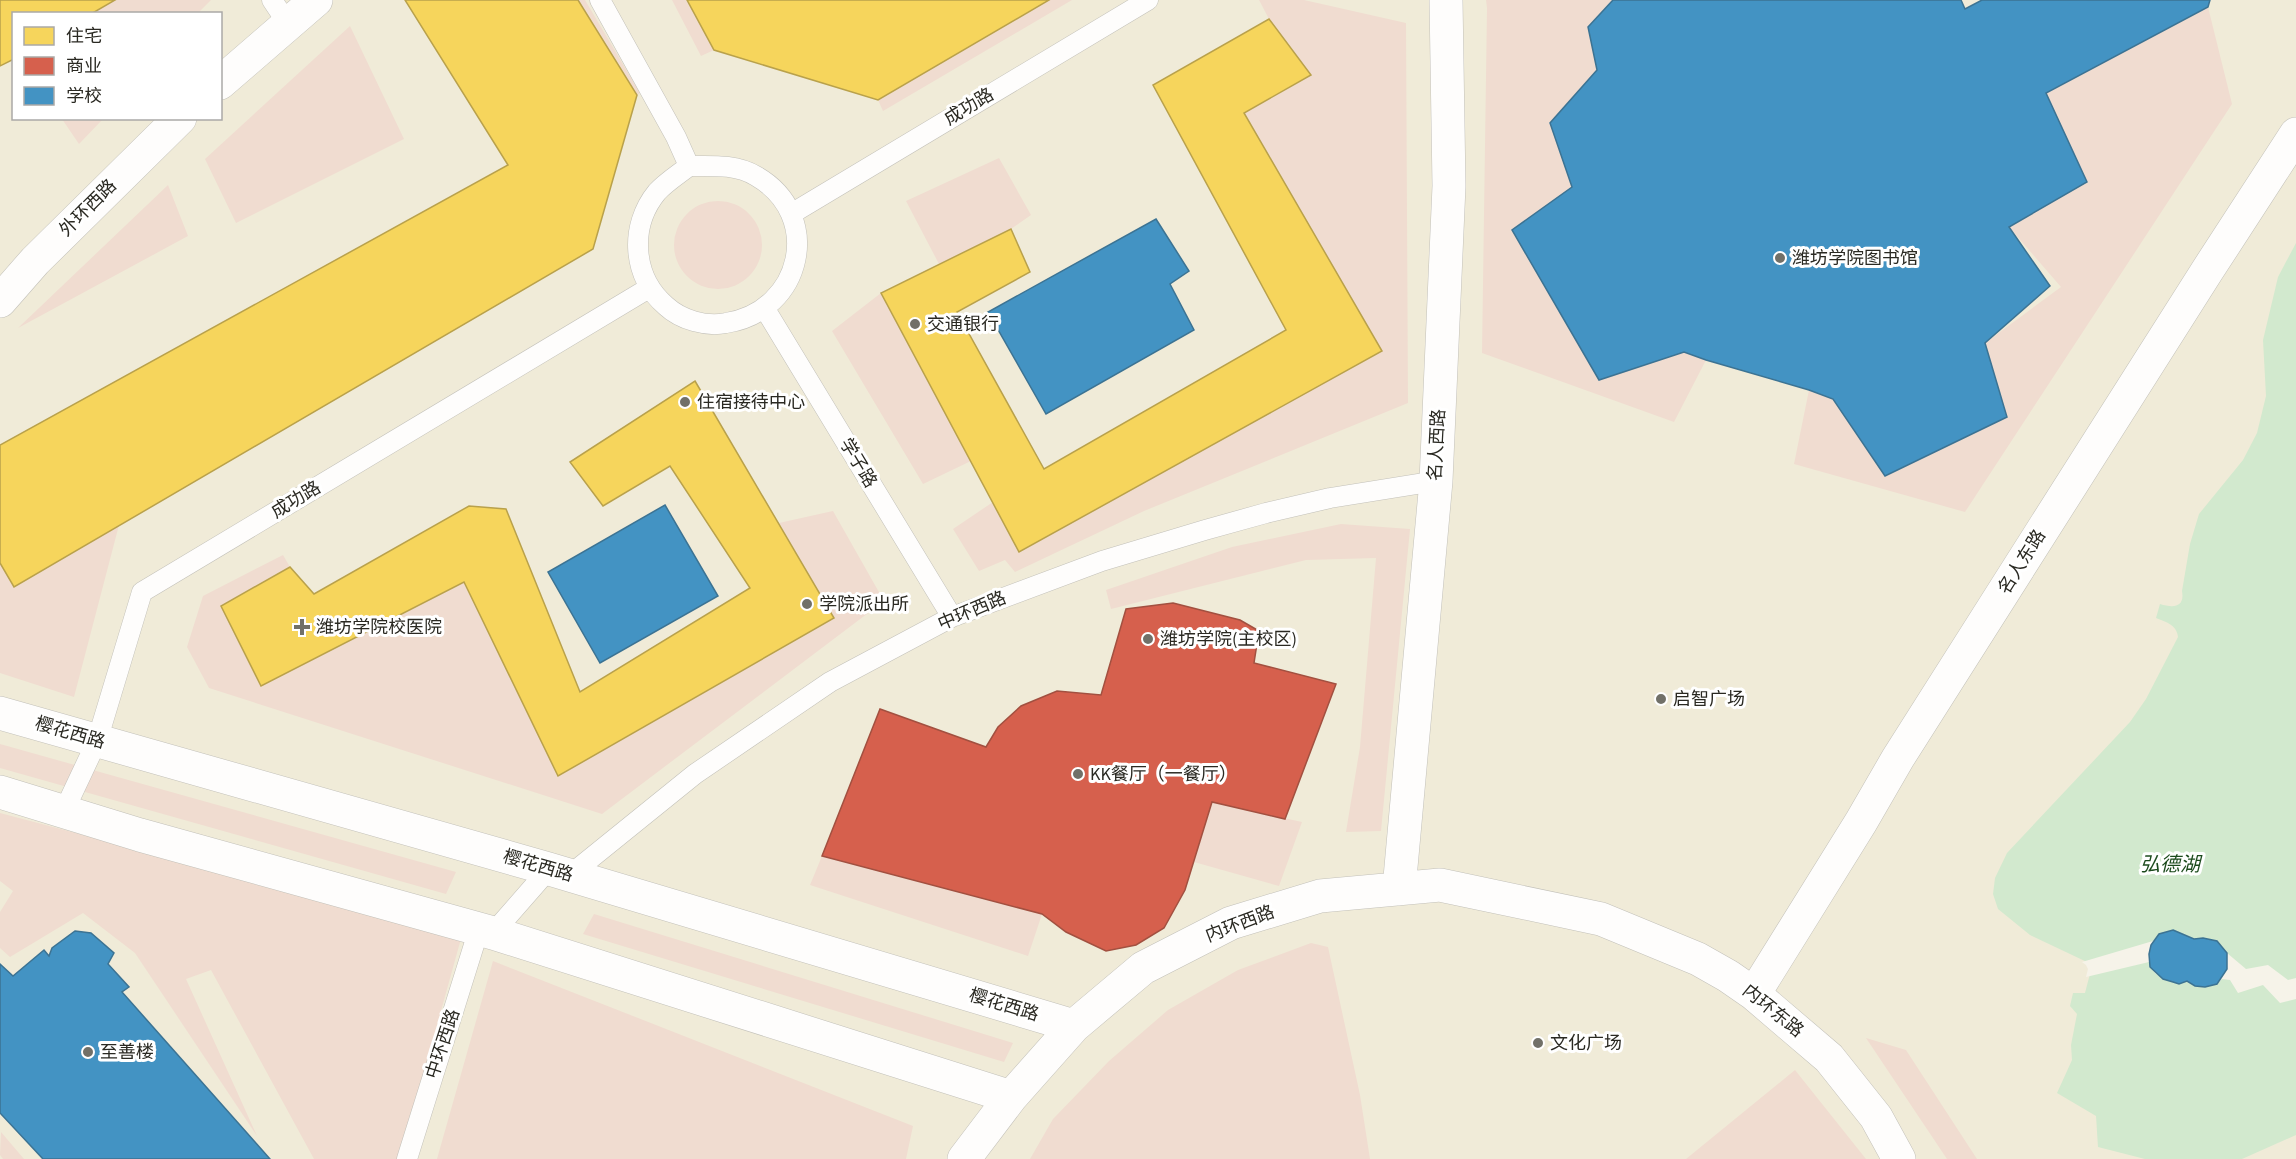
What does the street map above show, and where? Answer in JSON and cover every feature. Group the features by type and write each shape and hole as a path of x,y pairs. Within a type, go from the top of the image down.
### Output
{"street":[{"path":"222,81 280,12 316,0"},
{"name":"名人西路","path":"1399,889 1436,481 1449,186 1446,0"},
{"name":"外环西路","path":"0,301 35,261 178,120"},
{"name":"名人东路","path":"1754,994 1904,748 2296,134"},
{"name":"樱花西路","path":"0,713 560,872 1074,1026"},
{"path":"0,792 140,835 486,931 1011,1097"},
{"name":"内环西路","path":"963,1159 1011,1097 1074,1026 1143,968 1231,923 1320,896 1440,885 1601,919"},
{"name":"内环东路","path":"1601,919 1698,958 1754,994 1828,1058 1876,1117 1899,1159"}],"lane":[{"path":"600,0 676,137 689,166"},
{"name":"成功路","path":"791,214 1148,0"},
{"path":"689,166 731,166 756,175 777,191 791,214 797,240 795,266 783,290 765,309 742,321 716,325 690,320 667,307 649,288 639,263 637,237 644,212 658,190 689,166"},
{"name":"成功路","path":"64,811 97,741 142,592 649,288"},
{"name":"学子路","path":"765,309 952,617"},
{"name":"中环西路","path":"407,1159 486,931 560,872 695,774 820,689 952,617 1102,561 1266,513 1330,498 1436,481"}],"shaded area":[{"name":"潍坊学院(主校区)","path":"0,0 2296,0 2296,1159 0,1159"},
{"path":"115,0 211,0 199,12 94,12"},
{"path":"578,0 585,0 640,93 637,95"},
{"path":"672,0 687,0 714,50 701,56"},
{"path":"1049,0 1072,0 883,111 878,100"},
{"path":"1259,0 1304,0 1406,23 1408,403 1144,511 1015,572 1005,560 979,571 953,529 993,502 1020,551 1381,351 1244,113 1311,75 1269,19"},
{"path":"1486,0 1613,0 1588,27 1597,70 1550,123 1572,187 1513,230 1684,352 1706,360 1674,422 1482,353"},
{"path":"2208,7 2232,104 1965,512 1794,464 1809,390 1833,399 1886,476 2007,417 1985,343 2061,287 2009,227 2086,182 2046,93"},
{"path":"350,26 404,139 236,223 205,159"},
{"path":"63,120 102,120 79,144"},
{"path":"999,158 1031,215 1011,229 939,264 906,201"},
{"path":"168,185 188,236 18,328"},
{"path":"718,201 735,205 749,214 758,228 762,245 758,262 749,276 735,285 718,289 701,285 687,276 678,262 674,245 678,228 687,214 701,205"},
{"path":"881,293 971,461 923,484 832,331"},
{"path":"833,511 884,601 602,814 209,688 187,647 203,596 283,555 290,567 222,606 261,686 464,582 558,775 834,618 779,523"},
{"path":"1341,524 1410,529 1381,831 1346,832 1360,747 1376,558 1306,560 1111,609 1106,590 1232,547"},
{"path":"119,525 74,697 0,673 0,563 14,586"},
{"path":"0,744 456,872 446,894 0,768"},
{"path":"1212,802 1302,822 1279,886 1194,862"},
{"path":"0,813 462,935 400,1159 314,1159 211,970 186,979 257,1136 135,953 83,913 10,957 0,948 0,912 13,891 0,881"},
{"path":"822,856 1042,914 1028,956 810,885"},
{"path":"594,914 1013,1043 1004,1062 583,934"},
{"path":"1311,943 1328,947 1360,1095 1370,1159 1030,1159 1053,1119 1109,1061 1168,1010 1238,970"},
{"path":"493,961 913,1126 906,1159 437,1159"},
{"path":"1866,1038 1906,1050 1977,1159 1947,1159"},
{"path":"1795,1070 1866,1159 1686,1159"},
{"path":"1,1132 24,1159 3,1159 0,1155"}],"water":[{"name":"弘德湖","path":"2296,243 2296,1135 2242,1159 2145,1159 2098,1147 2096,1116 2057,1093 2072,1060 2071,1045 2077,1014 2070,1006 2073,993 2085,993 2091,970 2089,963 2030,935 1998,909 1993,894 1995,878 2007,853 2130,722 2146,699 2178,637 2173,627 2156,618 2160,604 2173,606 2182,601 2190,544 2199,514 2243,460 2257,433 2266,396 2263,340 2278,277"}],"pier":[{"path":"2173,930 2227,953 2246,969 2268,965 2288,980 2296,978 2296,999 2280,1003 2263,985 2238,993 2230,980 2222,979 2217,984 2205,987 2195,986 2187,981 2179,984 2163,979 2150,967 2149,962 2086,977 2088,969 2082,962 2153,941 2159,934"}],"building: 住宅":[{"path":"0,0 115,0 94,12 12,12 12,60 0,66"},
{"path":"405,0 578,0 637,95 593,249 14,587 0,563 0,445 508,165"},
{"path":"687,0 1049,0 878,100 714,50"},
{"path":"1269,19 1311,75 1244,113 1382,351 1019,552 881,293 1011,229 1030,272 957,312 1044,469 1286,330 1153,85"},
{"path":"695,381 834,618 558,776 464,582 261,686 221,606 290,567 314,594 469,506 506,509 580,692 750,588 670,466 603,506 570,462"}],"building: 商业":[{"name":"KK餐厅（一餐厅）","path":"1173,603 1240,620 1259,631 1254,663 1336,684 1285,819 1212,802 1185,890 1164,928 1136,945 1106,951 1066,932 1042,914 822,856 880,709 986,747 998,727 1021,706 1057,691 1101,695 1126,609"}],"building: 学校":[{"name":"潍坊学院图书馆","path":"1613,0 1961,0 1965,9 1982,0 2210,0 2208,7 2046,93 2087,182 2009,227 2050,286 1985,343 2007,417 1885,476 1833,399 1809,390 1684,352 1599,380 1512,230 1572,187 1550,123 1597,70 1588,27"},
{"path":"1156,219 1189,271 1170,284 1194,330 1046,414 988,312"},
{"path":"665,505 718,596 600,663 548,572"},
{"path":"2173,930 2194,939 2217,941 2227,953 2227,969 2217,984 2205,987 2195,986 2187,981 2179,984 2163,979 2150,967 2151,945 2159,934"},
{"name":"至善楼","path":"75,931 91,933 114,953 108,964 129,987 122,992 270,1159 43,1159 0,1113 0,964 13,976 44,950 49,956 52,948"}],"place":[{"name":"潍坊学院图书馆","path":"1780,258"},
{"name":"交通银行","path":"915,324"},
{"name":"住宿接待中心","path":"685,402"},
{"name":"学院派出所","path":"807,604"},
{"name":"潍坊学院校医院","path":"302,627"},
{"name":"潍坊学院(主校区)","path":"1148,639"},
{"name":"启智广场","path":"1661,699"},
{"name":"KK餐厅（一餐厅）","path":"1078,774"},
{"name":"文化广场","path":"1538,1043"},
{"name":"至善楼","path":"88,1052"}]}
